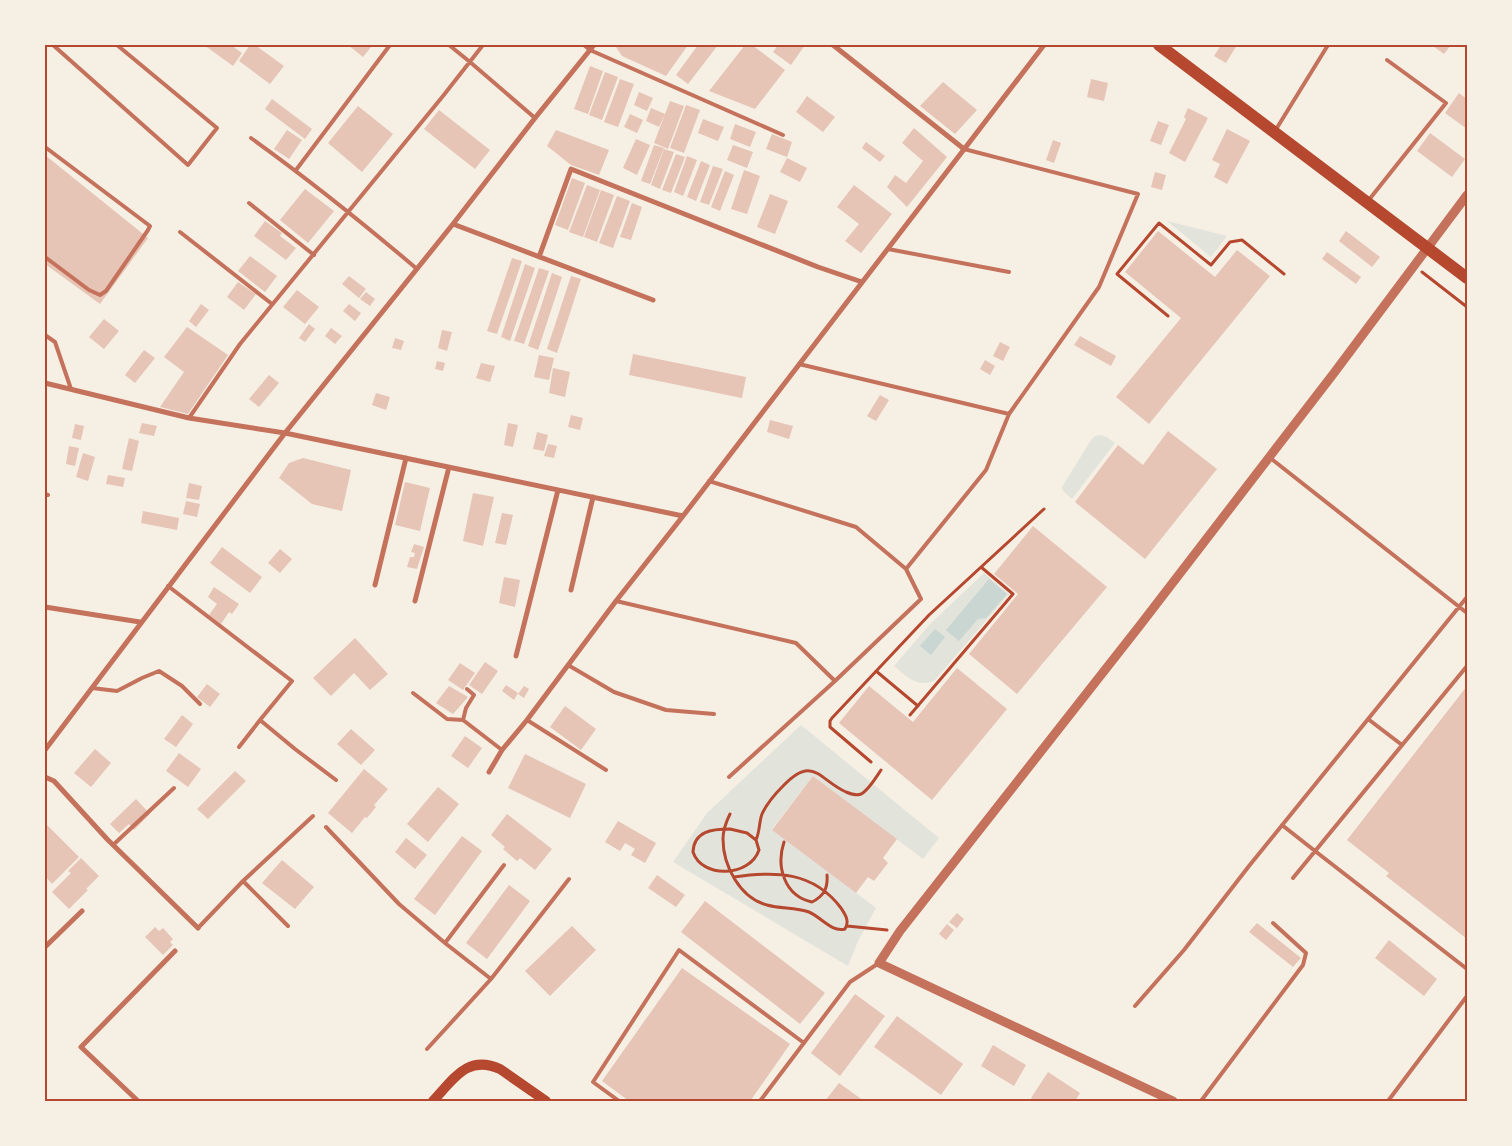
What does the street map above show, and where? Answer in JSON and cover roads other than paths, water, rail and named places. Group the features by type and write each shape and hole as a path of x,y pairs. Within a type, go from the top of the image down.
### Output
{"main road":[{"path":"1159,45 1467,278"},
{"path":"433,1101 463,1069 481,1064 492,1065 500,1069 546,1101"}],"street":[{"path":"833,45 964,149"},
{"path":"489,772 502,750 527,720 616,600 1044,45"},
{"path":"45,750 140,622 285,433 592,47"},
{"path":"539,256 571,169 818,267 862,282"},
{"path":"1173,1101 879,964 900,931 968,842 1141,624 1349,353 1467,195"},
{"path":"453,224 653,300"},
{"path":"45,383 189,418 285,433 682,516"},
{"path":"375,585 406,458"},
{"path":"414,601 449,467"},
{"path":"516,656 558,490"},
{"path":"571,590 593,497"},
{"path":"45,607 140,622"},
{"path":"45,776 54,782 113,845 198,928"},
{"path":"45,947 82,911"},
{"path":"138,1101 81,1047 175,952"}],"lane":[{"path":"53,45 188,165 217,128 117,45"},
{"path":"296,170 390,45"},
{"path":"449,45 535,118"},
{"path":"189,418 240,344 483,45"},
{"path":"584,45 783,135"},
{"path":"1274,133 1328,45"},
{"path":"1366,202 1446,103 1387,60"},
{"path":"251,138 296,170 417,268"},
{"path":"45,147 150,226 106,291 100,295 89,290 45,257"},
{"path":"906,569 986,470 1009,414 1099,288 1138,194 964,149"},
{"path":"249,203 314,255"},
{"path":"180,232 272,304"},
{"path":"888,249 1009,272"},
{"path":"45,335 55,342 71,389"},
{"path":"799,364 1009,414"},
{"path":"1269,457 1467,613"},
{"path":"709,481 856,527 906,569 921,599 729,776"},
{"path":"168,586 292,681 239,747"},
{"path":"1135,1006 1184,950 1249,866 1467,597"},
{"path":"616,600 796,643 835,680"},
{"path":"568,665 614,692 666,710 714,714"},
{"path":"1293,878 1467,666"},
{"path":"92,688 117,691 160,670 182,686 200,704"},
{"path":"463,720 466,708 474,695 467,689"},
{"path":"413,693 447,719 463,720 502,750"},
{"path":"1368,719 1402,745"},
{"path":"260,720 336,780"},
{"path":"527,720 606,770"},
{"path":"113,845 174,788"},
{"path":"198,928 243,881 313,816"},
{"path":"1282,825 1467,969"},
{"path":"326,827 399,904 491,979"},
{"path":"445,943 504,865"},
{"path":"427,1050 491,979 569,879"},
{"path":"243,881 288,926"},
{"path":"1201,1101 1303,965 1306,953 1273,923"},
{"path":"619,1101 593,1082 678,950 804,1043"},
{"path":"760,1101 850,982 879,964"},
{"path":"1388,1101 1467,996"}]}
